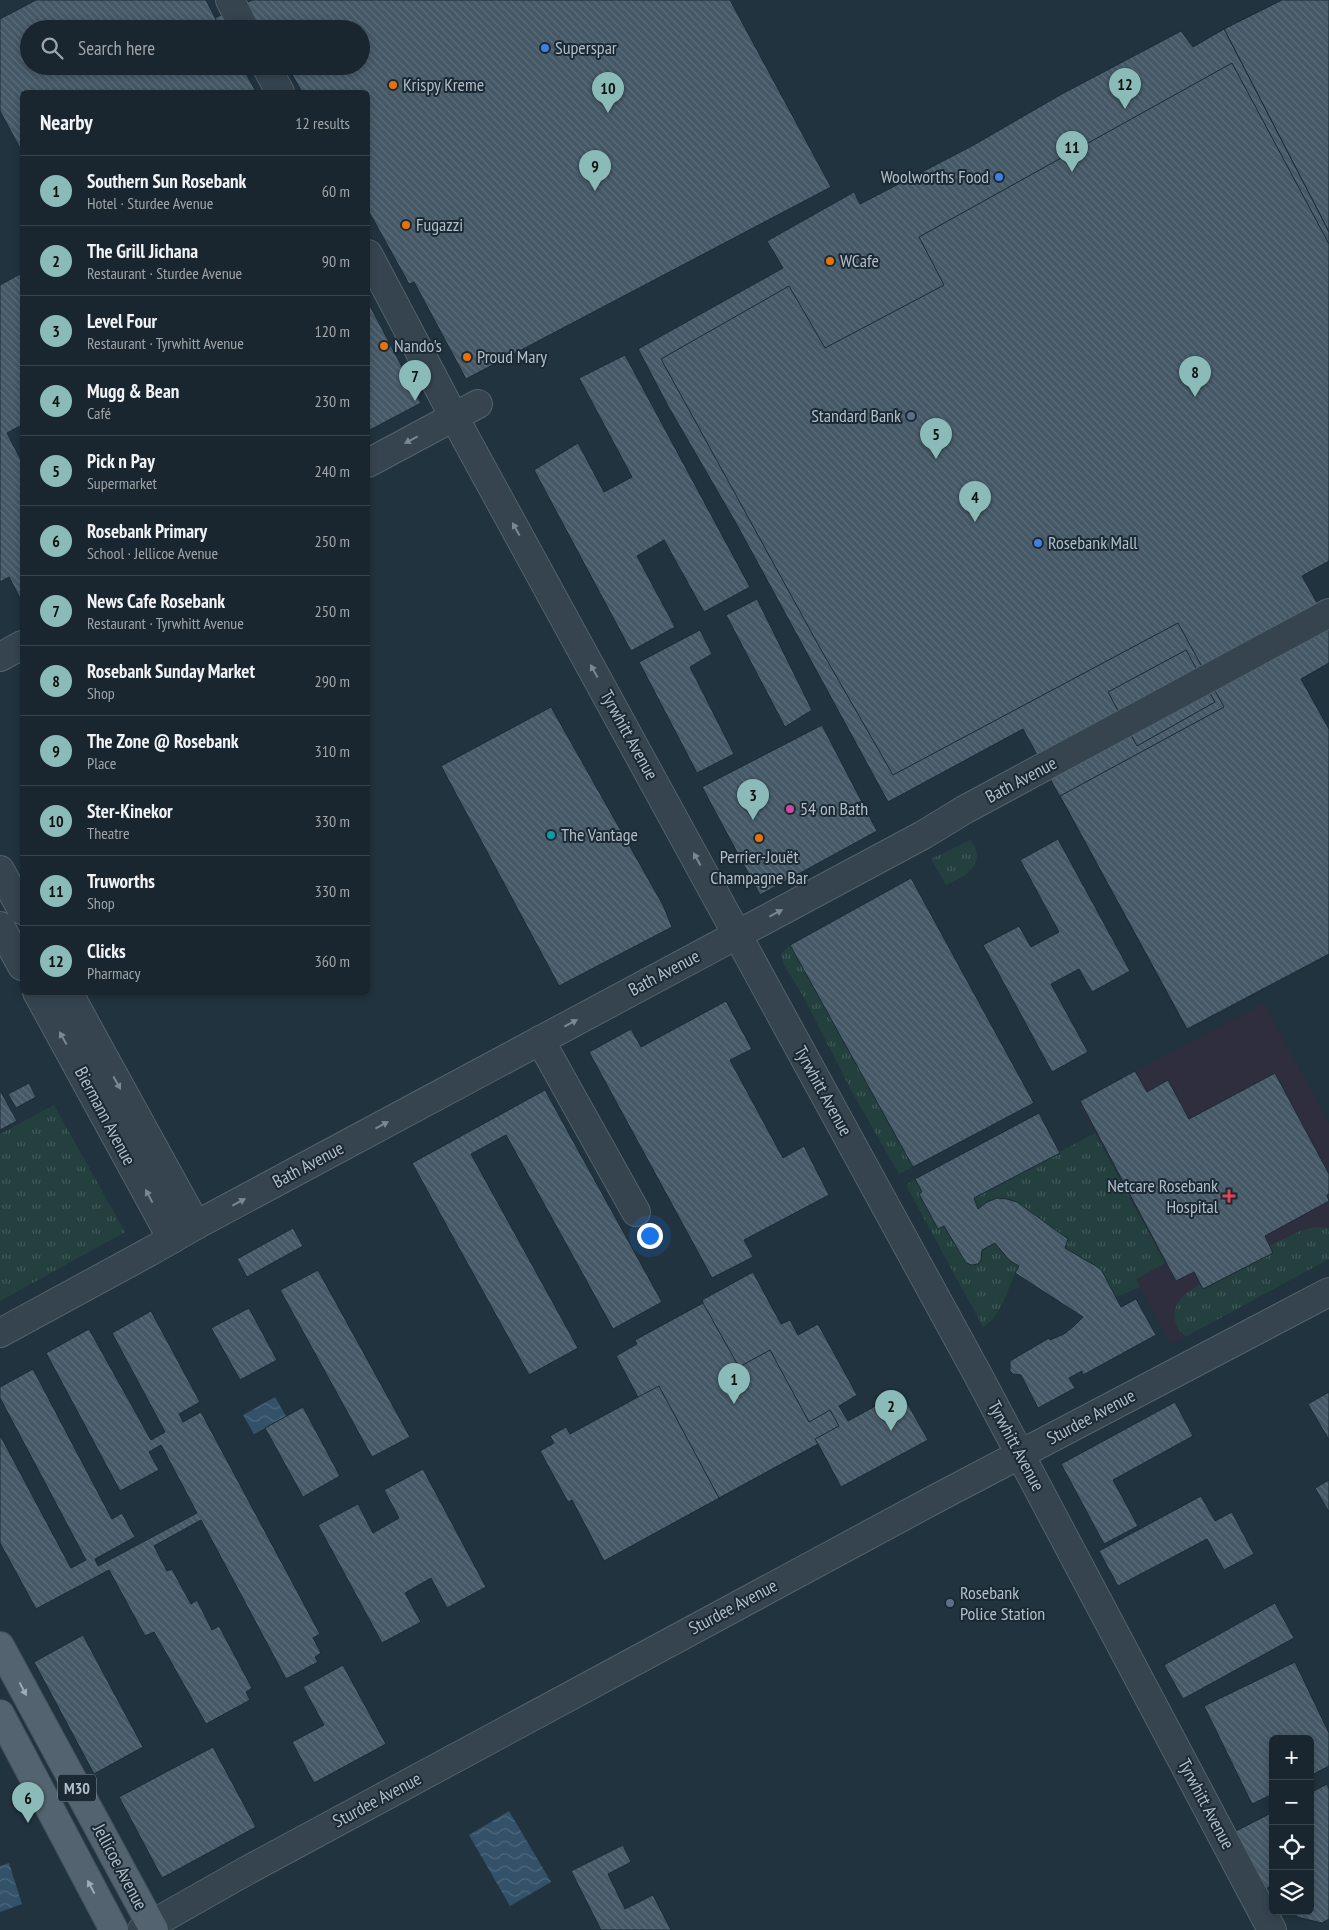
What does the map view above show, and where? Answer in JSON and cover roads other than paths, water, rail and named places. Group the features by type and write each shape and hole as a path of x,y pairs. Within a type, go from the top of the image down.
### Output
{"main road":[{"name":"Jellicoe Avenue","path":"0,1646 149,1928"},
{"name":"Jellicoe Avenue","path":"0,1714 114,1930"}],"street":[{"path":"230,0 241,20"},
{"path":"271,75 279,90"},
{"name":"Tyrwhitt Avenue","path":"370,258 454,417 738,933 1020,1454 1272,1930"},
{"path":"370,463 478,404"},
{"name":"Bath Avenue","path":"0,1332 923,835 964,810 1329,613"},
{"path":"0,657 20,646"},
{"path":"0,870 20,906"},
{"path":"0,926 20,959"},
{"name":"Biermann Avenue","path":"39,995 172,1239"},
{"name":"Biermann Avenue","path":"70,995 196,1225"},
{"path":"540,1040 636,1212"},
{"name":"Sturdee Avenue","path":"149,1928 263,1861 1020,1454 1329,1292"}],"water":[{"path":"275,1397 286,1416 254,1434 243,1415"},
{"path":"509,1811 551,1882 510,1906 469,1835"},
{"path":"9,1863 22,1904 0,1912 0,1866"}],"place":[{"name":"Superspar","path":"545,48"},
{"name":"Krispy Kreme","path":"393,85"},
{"name":"Clicks","path":"1125,109"},
{"name":"Ster-Kinekor","path":"608,113"},
{"name":"Truworths","path":"1072,172"},
{"name":"Woolworths Food","path":"999,177"},
{"name":"The Zone @ Rosebank","path":"595,191"},
{"name":"Fugazzi","path":"406,225"},
{"name":"WCafe","path":"830,261"},
{"name":"Nando's","path":"384,346"},
{"name":"Proud Mary","path":"467,357"},
{"name":"Rosebank Sunday Market","path":"1195,397"},
{"name":"News Cafe Rosebank","path":"415,401"},
{"name":"Standard Bank","path":"911,416"},
{"name":"Pick n Pay","path":"936,459"},
{"name":"Mugg & Bean","path":"975,522"},
{"name":"Rosebank Mall","path":"1038,543"},
{"name":"54 on Bath","path":"790,809"},
{"name":"Level Four","path":"753,820"},
{"name":"The Vantage","path":"551,835"},
{"name":"Perrier-Jouët Champagne Bar","path":"759,838"},
{"name":"Netcare Rosebank Hospital","path":"1229,1196"},
{"name":"Southern Sun Rosebank","path":"734,1404"},
{"name":"The Grill Jichana","path":"891,1431"},
{"name":"Rosebank Police Station","path":"950,1603"},
{"name":"Rosebank Primary","path":"28,1823"}]}
